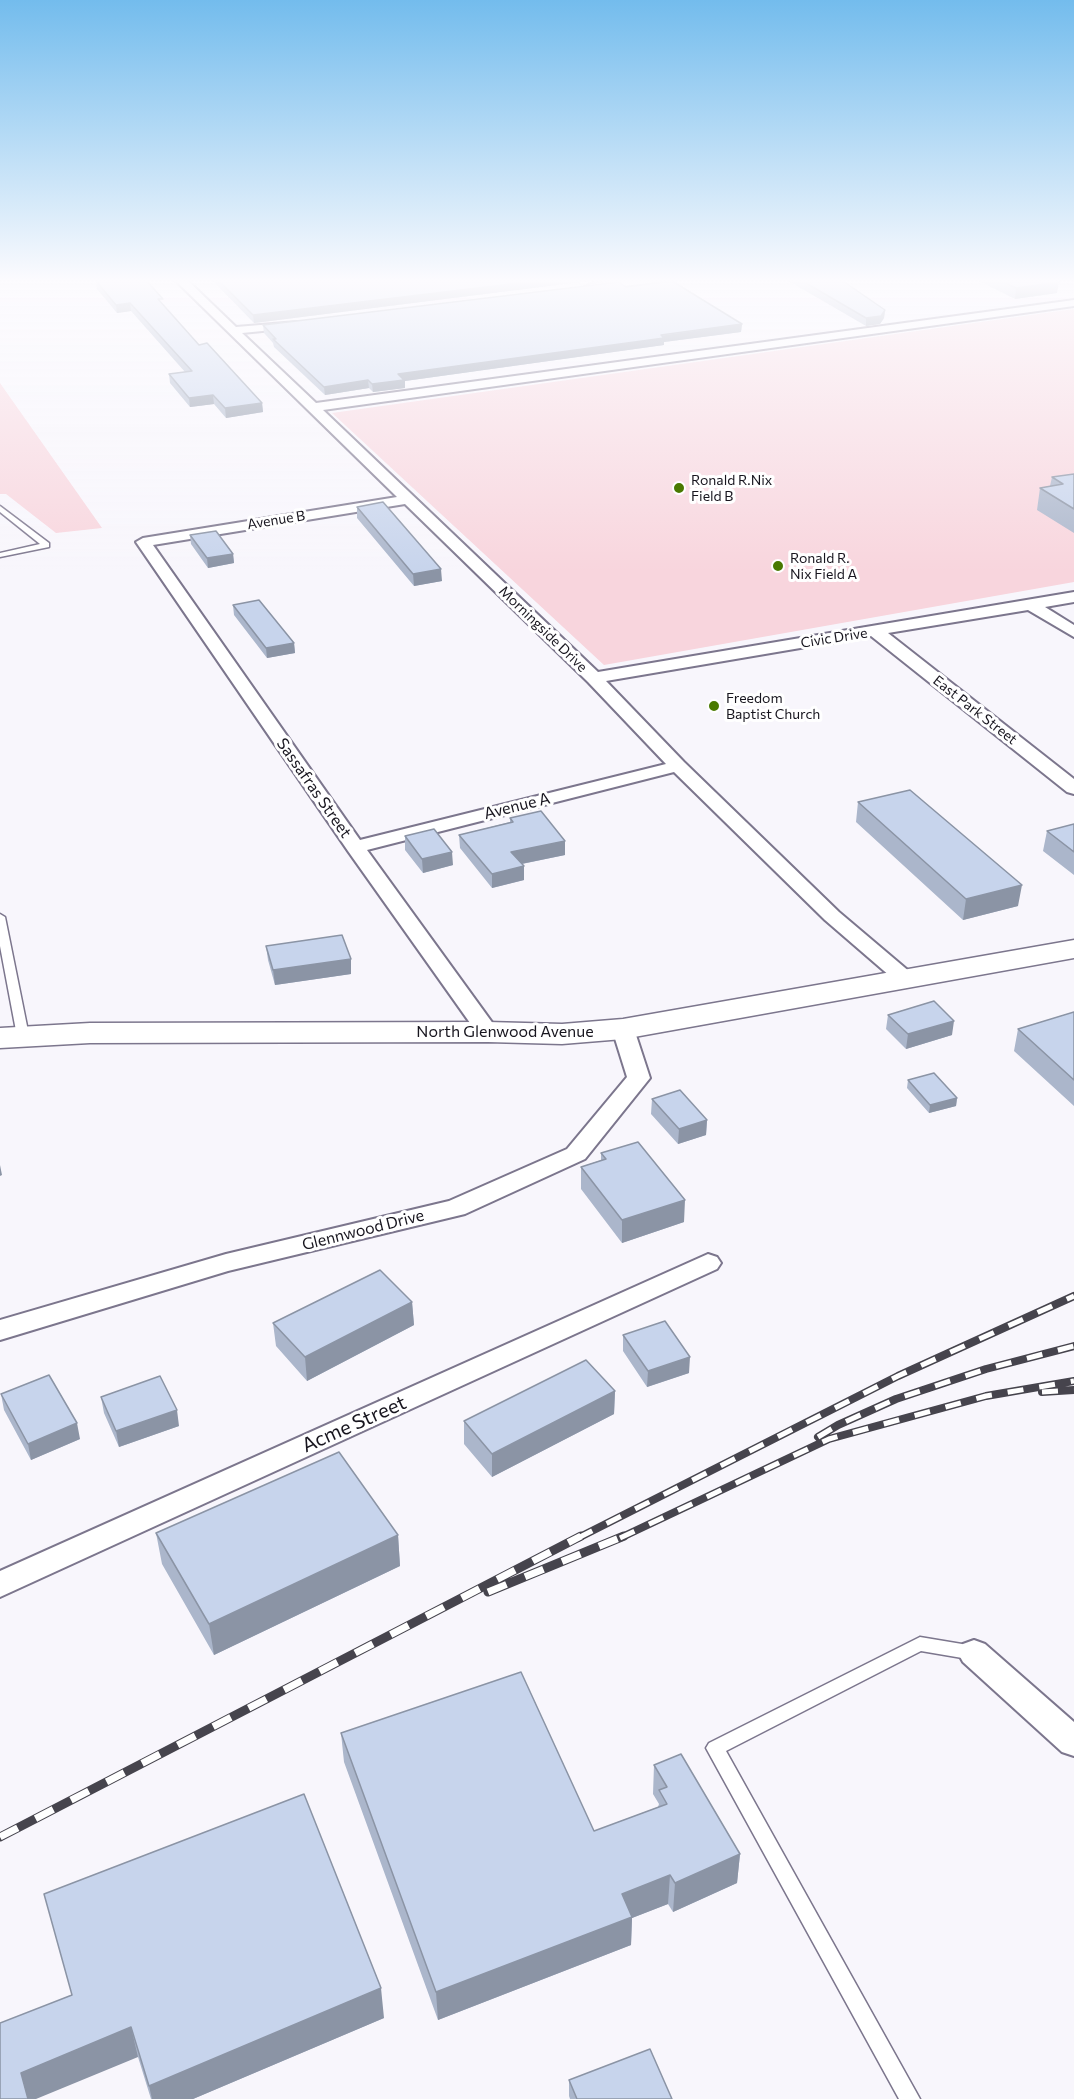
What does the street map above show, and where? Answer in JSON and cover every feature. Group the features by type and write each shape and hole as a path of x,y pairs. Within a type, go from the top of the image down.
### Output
{"main road":[{"name":"North Glenwood Avenue","path":"11,1037 90,1033 488,1032 562,1034 623,1029 1074,949"}],"street":[{"name":"Morningside Drive","path":"280,377 594,678 678,766 832,916 906,978"},
{"path":"311,408 537,377"},
{"name":"Avenue B","path":"143,542 409,499"},
{"name":"Sassafras Street","path":"143,542 355,847 488,1032"},
{"name":"Civic Drive","path":"594,678 1074,597"},
{"path":"1032,605 1074,632"},
{"name":"East Park Street","path":"875,631 1074,788"},
{"name":"Avenue A","path":"355,847 678,766"},
{"name":"Glennwood Drive","path":"0,1330 226,1263 456,1208 576,1154 639,1078 623,1029"},
{"name":"Acme Street","path":"0,1585 708,1263"},
{"path":"974,1653 1074,1742"}],"lane":[{"path":"0,508 46,545 0,555"},
{"path":"0,917 11,1037"},
{"path":"910,2099 715,1748 920,1644 974,1653"}],"shaded area":[{"path":"589,377 1074,377 1074,582 604,665 332,413"},
{"path":"0,383 102,528 56,533 6,494 0,494"}],"building":[{"path":"171,377 238,377 262,403 225,408 213,395 189,398"},
{"path":"313,377 401,377 404,380 372,384 368,380 324,387"},
{"path":"1074,474 1074,509 1040,488 1063,484 1052,477"},
{"path":"383,502 441,569 413,574 357,507"},
{"path":"216,531 233,554 207,558 190,535"},
{"path":"259,600 294,643 266,648 233,605"},
{"path":"910,790 1022,885 966,899 858,802"},
{"path":"541,811 565,841 511,852 524,866 492,874 459,835 513,822 510,818"},
{"path":"1074,824 1074,852 1047,831"},
{"path":"434,829 452,852 422,859 405,836"},
{"path":"342,935 351,959 273,970 266,946"},
{"path":"934,1001 954,1021 908,1034 888,1015"},
{"path":"1074,1012 1074,1080 1018,1029"},
{"path":"934,1073 957,1098 930,1105 908,1080"},
{"path":"680,1090 707,1120 679,1129 652,1099"},
{"path":"638,1142 685,1200 622,1220 581,1167 606,1159 601,1153"},
{"path":"380,1270 412,1302 305,1357 273,1323"},
{"path":"665,1321 690,1357 648,1371 623,1335"},
{"path":"586,1360 615,1391 492,1454 464,1421"},
{"path":"49,1375 77,1423 28,1444 1,1394"},
{"path":"160,1376 177,1410 116,1431 101,1397"},
{"path":"339,1452 398,1535 209,1624 156,1533"},
{"path":"521,1672 594,1831 667,1804 659,1790 667,1787 654,1765 681,1754 740,1854 675,1883 670,1875 622,1894 632,1917 436,1992 341,1733"},
{"path":"304,1794 381,1988 149,2086 131,2027 21,2073 28,2099 0,2099 0,2023 72,1995 44,1894"},
{"path":"650,2049 672,2099 577,2099 569,2080"}],"railway":[{"path":"578,1538 898,1376 1074,1296"},
{"path":"818,1437 838,1425 896,1399 986,1369 1074,1346"},
{"path":"620,1538 829,1439 986,1396 1074,1381"},
{"path":"1042,1392 1074,1390"},
{"path":"0,1837 581,1536"},
{"path":"488,1592 624,1536"}],"place":[{"name":"Ronald R.Nix Field B","path":"679,488"},
{"name":"Ronald R. Nix Field A","path":"778,566"},
{"name":"Freedom Baptist Church","path":"714,706"}]}
